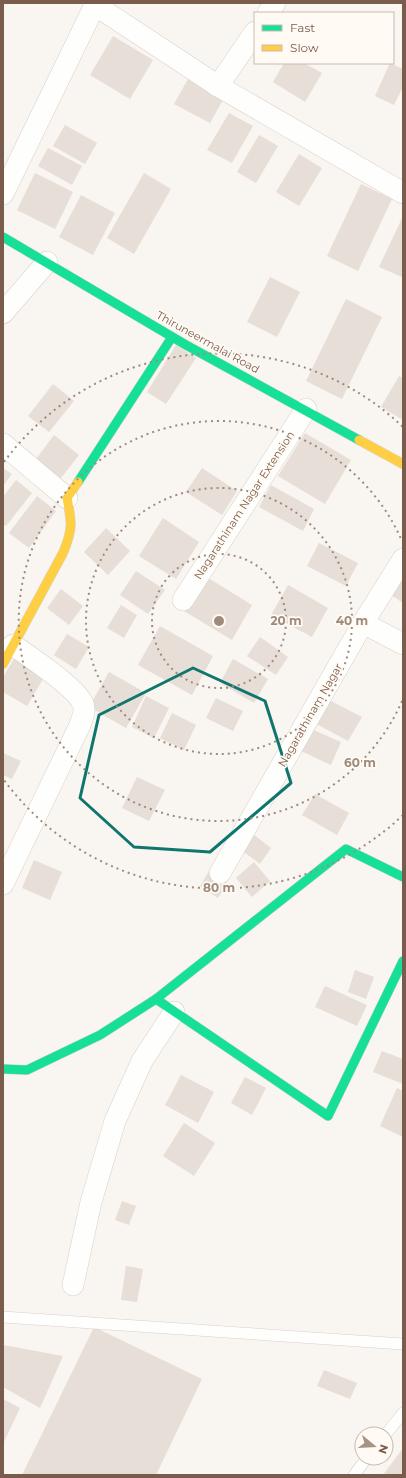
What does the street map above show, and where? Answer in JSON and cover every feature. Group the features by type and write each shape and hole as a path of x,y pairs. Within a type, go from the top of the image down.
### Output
{"street":[{"path":"269,12 275,3"},
{"path":"3,194 96,4 218,86 403,193"},
{"path":"218,86 254,33"},
{"name":"Thiruneermalai Road","path":"3,237 172,337 306,409 403,464"},
{"path":"3,313 47,262"},
{"path":"67,498 172,337"},
{"name":"Nagarathinam Nagar Extension","path":"182,600 306,409"},
{"path":"3,444 67,498 72,520 69,539 63,553 3,664"},
{"name":"Nagarathinam Nagar","path":"220,873 363,623 403,559"},
{"path":"363,623 403,644"},
{"path":"3,884 80,725 84,713 84,705 71,688 14,644"},
{"path":"3,1068 27,1070 100,1035 156,999 346,849 403,877"},
{"path":"156,999 328,1116 398,987 403,961"},
{"path":"73,1285 91,1202 115,1121 142,1061 174,1012"}],"lane":[{"path":"3,1318 403,1344"},
{"path":"392,1426 403,1413"},
{"path":"354,1475 361,1466"}],"highlighted area":[{"path":"193,668 265,701 291,783 210,852 134,847 80,798 99,715"}],"building":[{"path":"113,36 153,60 130,99 90,75"},
{"path":"283,64 306,64 322,73 305,102 273,82"},
{"path":"390,64 403,69 403,87 394,105 375,96"},
{"path":"188,79 224,98 210,123 174,104"},
{"path":"229,113 253,126 232,163 207,150"},
{"path":"65,125 97,143 85,164 53,146"},
{"path":"259,135 278,146 256,183 237,172"},
{"path":"48,148 82,166 72,185 38,166"},
{"path":"299,154 322,168 299,206 276,192"},
{"path":"35,173 73,192 55,229 17,210"},
{"path":"144,173 171,189 134,254 107,238"},
{"path":"361,184 392,199 358,271 327,256"},
{"path":"81,195 115,213 93,255 59,237"},
{"path":"403,216 403,274 402,277 379,267"},
{"path":"270,277 300,292 277,337 247,322"},
{"path":"346,299 382,317 342,399 306,381"},
{"path":"176,345 196,358 166,404 147,392"},
{"path":"399,376 403,378 403,420 381,407"},
{"path":"53,384 74,401 49,432 28,416"},
{"path":"305,433 351,460 325,504 278,476"},
{"path":"54,435 79,455 61,478 36,459"},
{"path":"3,468 12,474 3,486"},
{"path":"202,468 237,491 222,515 186,492"},
{"path":"16,480 32,493 6,526 3,524 3,497"},
{"path":"271,485 314,509 303,531 259,507"},
{"path":"37,496 56,511 29,548 9,533"},
{"path":"163,518 199,542 176,579 139,556"},
{"path":"106,528 130,551 108,575 84,552"},
{"path":"319,543 358,563 346,586 307,566"},
{"path":"403,565 403,603 385,591"},
{"path":"136,571 165,590 148,614 120,595"},
{"path":"205,576 252,605 232,640 184,611"},
{"path":"288,585 328,608 312,637 271,615"},
{"path":"61,589 83,606 69,625 47,608"},
{"path":"121,605 137,615 124,638 107,628"},
{"path":"160,626 213,656 192,695 138,665"},
{"path":"67,634 89,647 76,669 54,655"},
{"path":"260,637 288,657 276,675 247,656"},
{"path":"15,657 46,674 27,706 3,692 3,677"},
{"path":"233,659 268,679 254,703 220,683"},
{"path":"109,672 146,693 126,728 89,707"},
{"path":"146,696 169,708 154,738 132,727"},
{"path":"216,698 243,711 233,731 206,718"},
{"path":"325,698 362,717 348,741 313,722"},
{"path":"172,713 196,725 184,750 160,738"},
{"path":"309,728 341,742 331,765 299,750"},
{"path":"3,753 21,761 12,779 3,775"},
{"path":"137,777 165,790 149,821 122,808"},
{"path":"315,794 349,813 337,835 302,815"},
{"path":"249,831 271,848 260,864 237,847"},
{"path":"34,860 62,872 50,900 22,888"},
{"path":"254,862 270,881 252,897 236,878"},
{"path":"209,871 227,883 218,898 200,886"},
{"path":"355,970 374,977 366,999 348,992"},
{"path":"325,986 367,1005 357,1026 315,1007"},
{"path":"382,1051 403,1059 403,1084 373,1072"},
{"path":"181,1075 214,1092 198,1123 165,1105"},
{"path":"245,1077 266,1088 252,1115 231,1103"},
{"path":"397,1088 403,1091 403,1137 380,1126"},
{"path":"184,1123 215,1143 194,1176 163,1156"},
{"path":"122,1201 136,1206 129,1225 115,1220"},
{"path":"126,1266 143,1269 137,1302 121,1300"},
{"path":"94,1327 202,1379 156,1475 22,1475"},
{"path":"3,1345 63,1356 40,1408 3,1387"},
{"path":"324,1370 357,1383 350,1399 317,1386"},
{"path":"3,1399 20,1408 3,1444"},
{"path":"403,1448 403,1475 383,1475 390,1466 394,1466 394,1460"}],"traffic: fast":[{"path":"3,237 186,345 359,440"},
{"path":"78,482 172,337"},
{"path":"3,1069 27,1070 100,1035 156,999 346,849 403,877"},
{"path":"156,999 328,1116 403,961"}],"traffic: slow":[{"path":"359,440 403,464"},
{"path":"3,664 63,553 69,538 71,526 67,498 78,482"}]}
